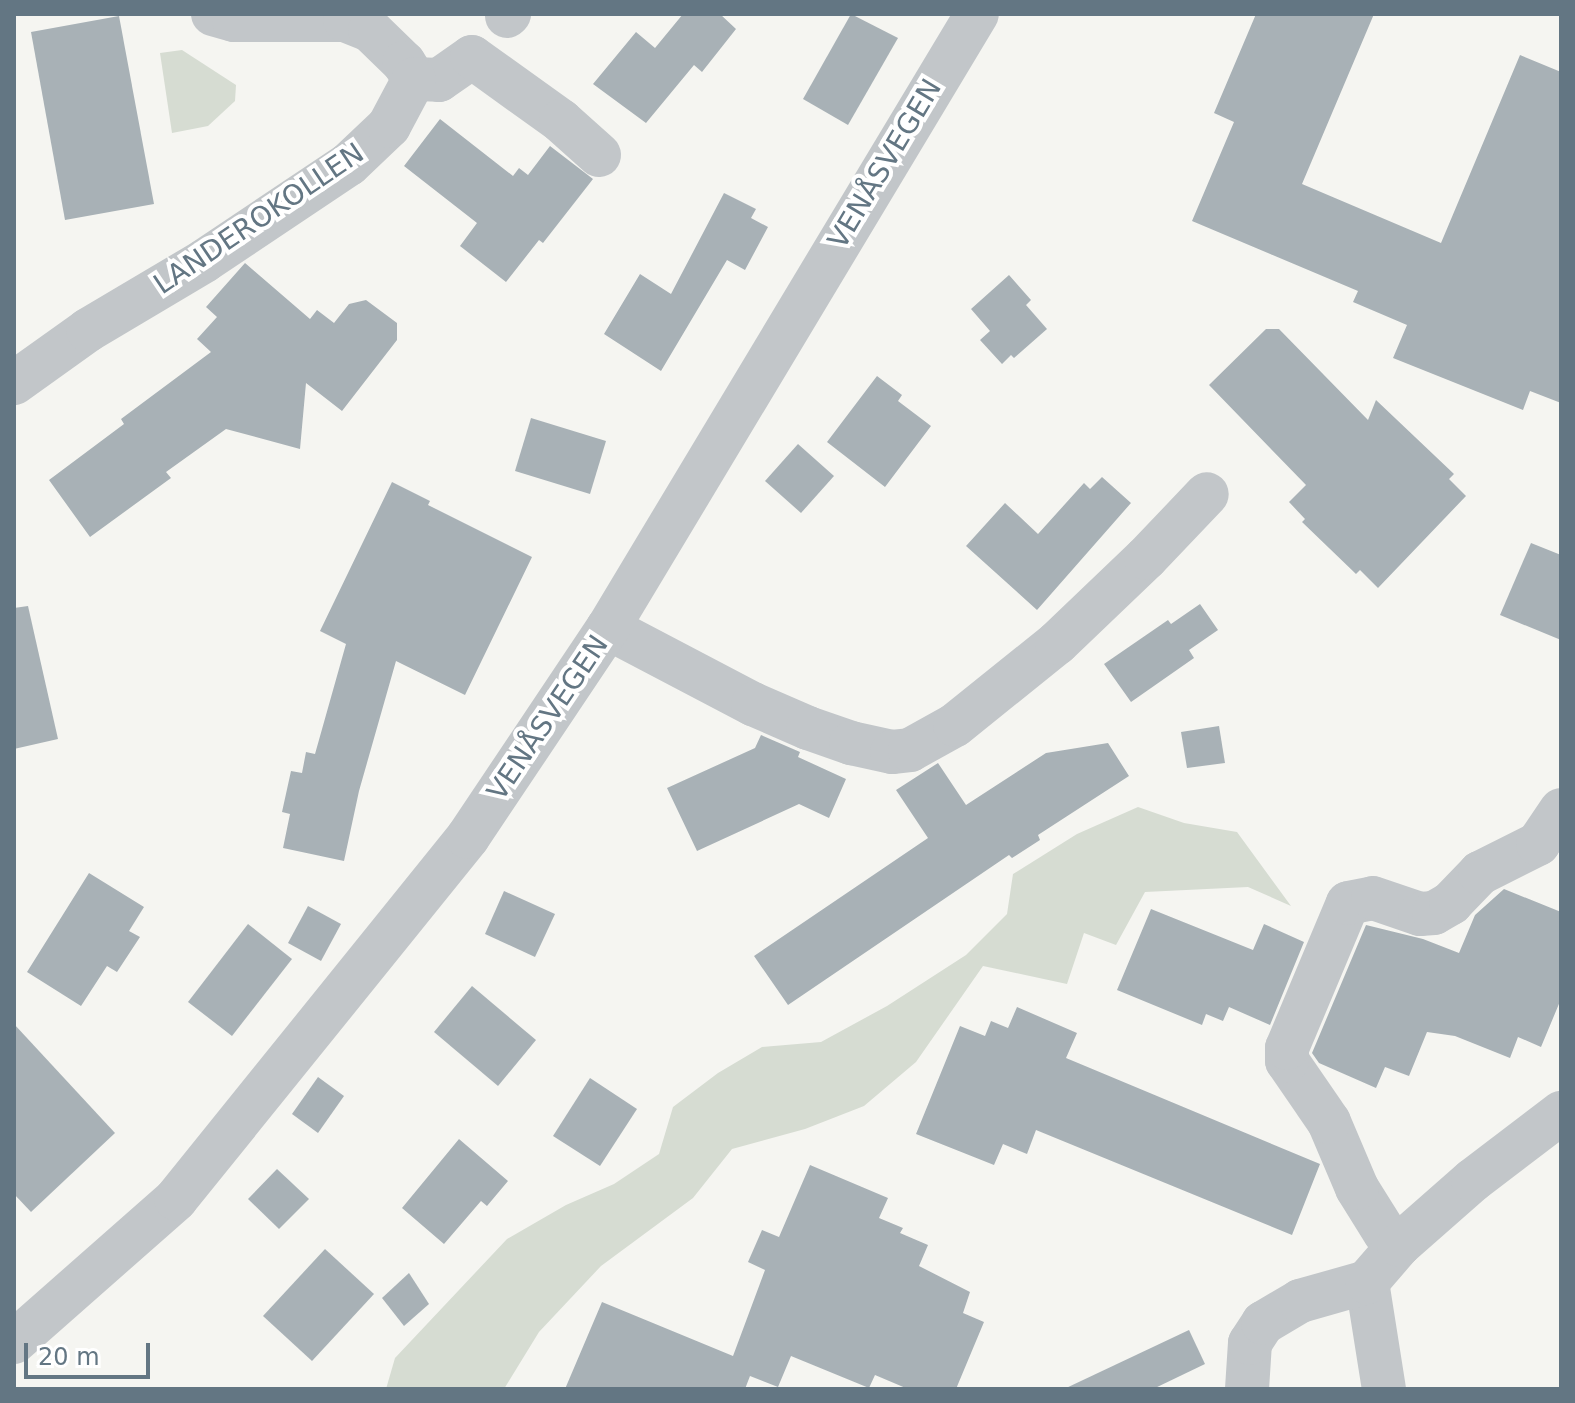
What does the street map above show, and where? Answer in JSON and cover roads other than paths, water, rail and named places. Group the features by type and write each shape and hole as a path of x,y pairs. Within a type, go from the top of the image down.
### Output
{"street":[{"path":"213,14 234,20 345,20 370,30 404,63 414,79 439,80 472,57 561,121 599,155"},
{"name":"VENÅSVEGEN","path":"14,1342 176,1199 468,837 608,628 977,14"},
{"name":"LANDEROKOLLEN","path":"14,383 88,330 215,254 349,164 389,126 414,79"},
{"path":"608,628 740,698 808,728 851,743 892,752 910,750 955,725 1057,643 1207,494"},
{"path":"1399,1245 1385,1233 1357,1188 1329,1122 1287,1061 1287,1048 1348,903 1373,898 1420,914 1434,913 1446,907 1480,873 1538,844 1561,810"},
{"path":"1247,1389 1250,1343 1263,1323 1300,1301 1367,1282 1399,1245 1473,1180 1561,1113"},
{"path":"1367,1282 1384,1389"}]}
